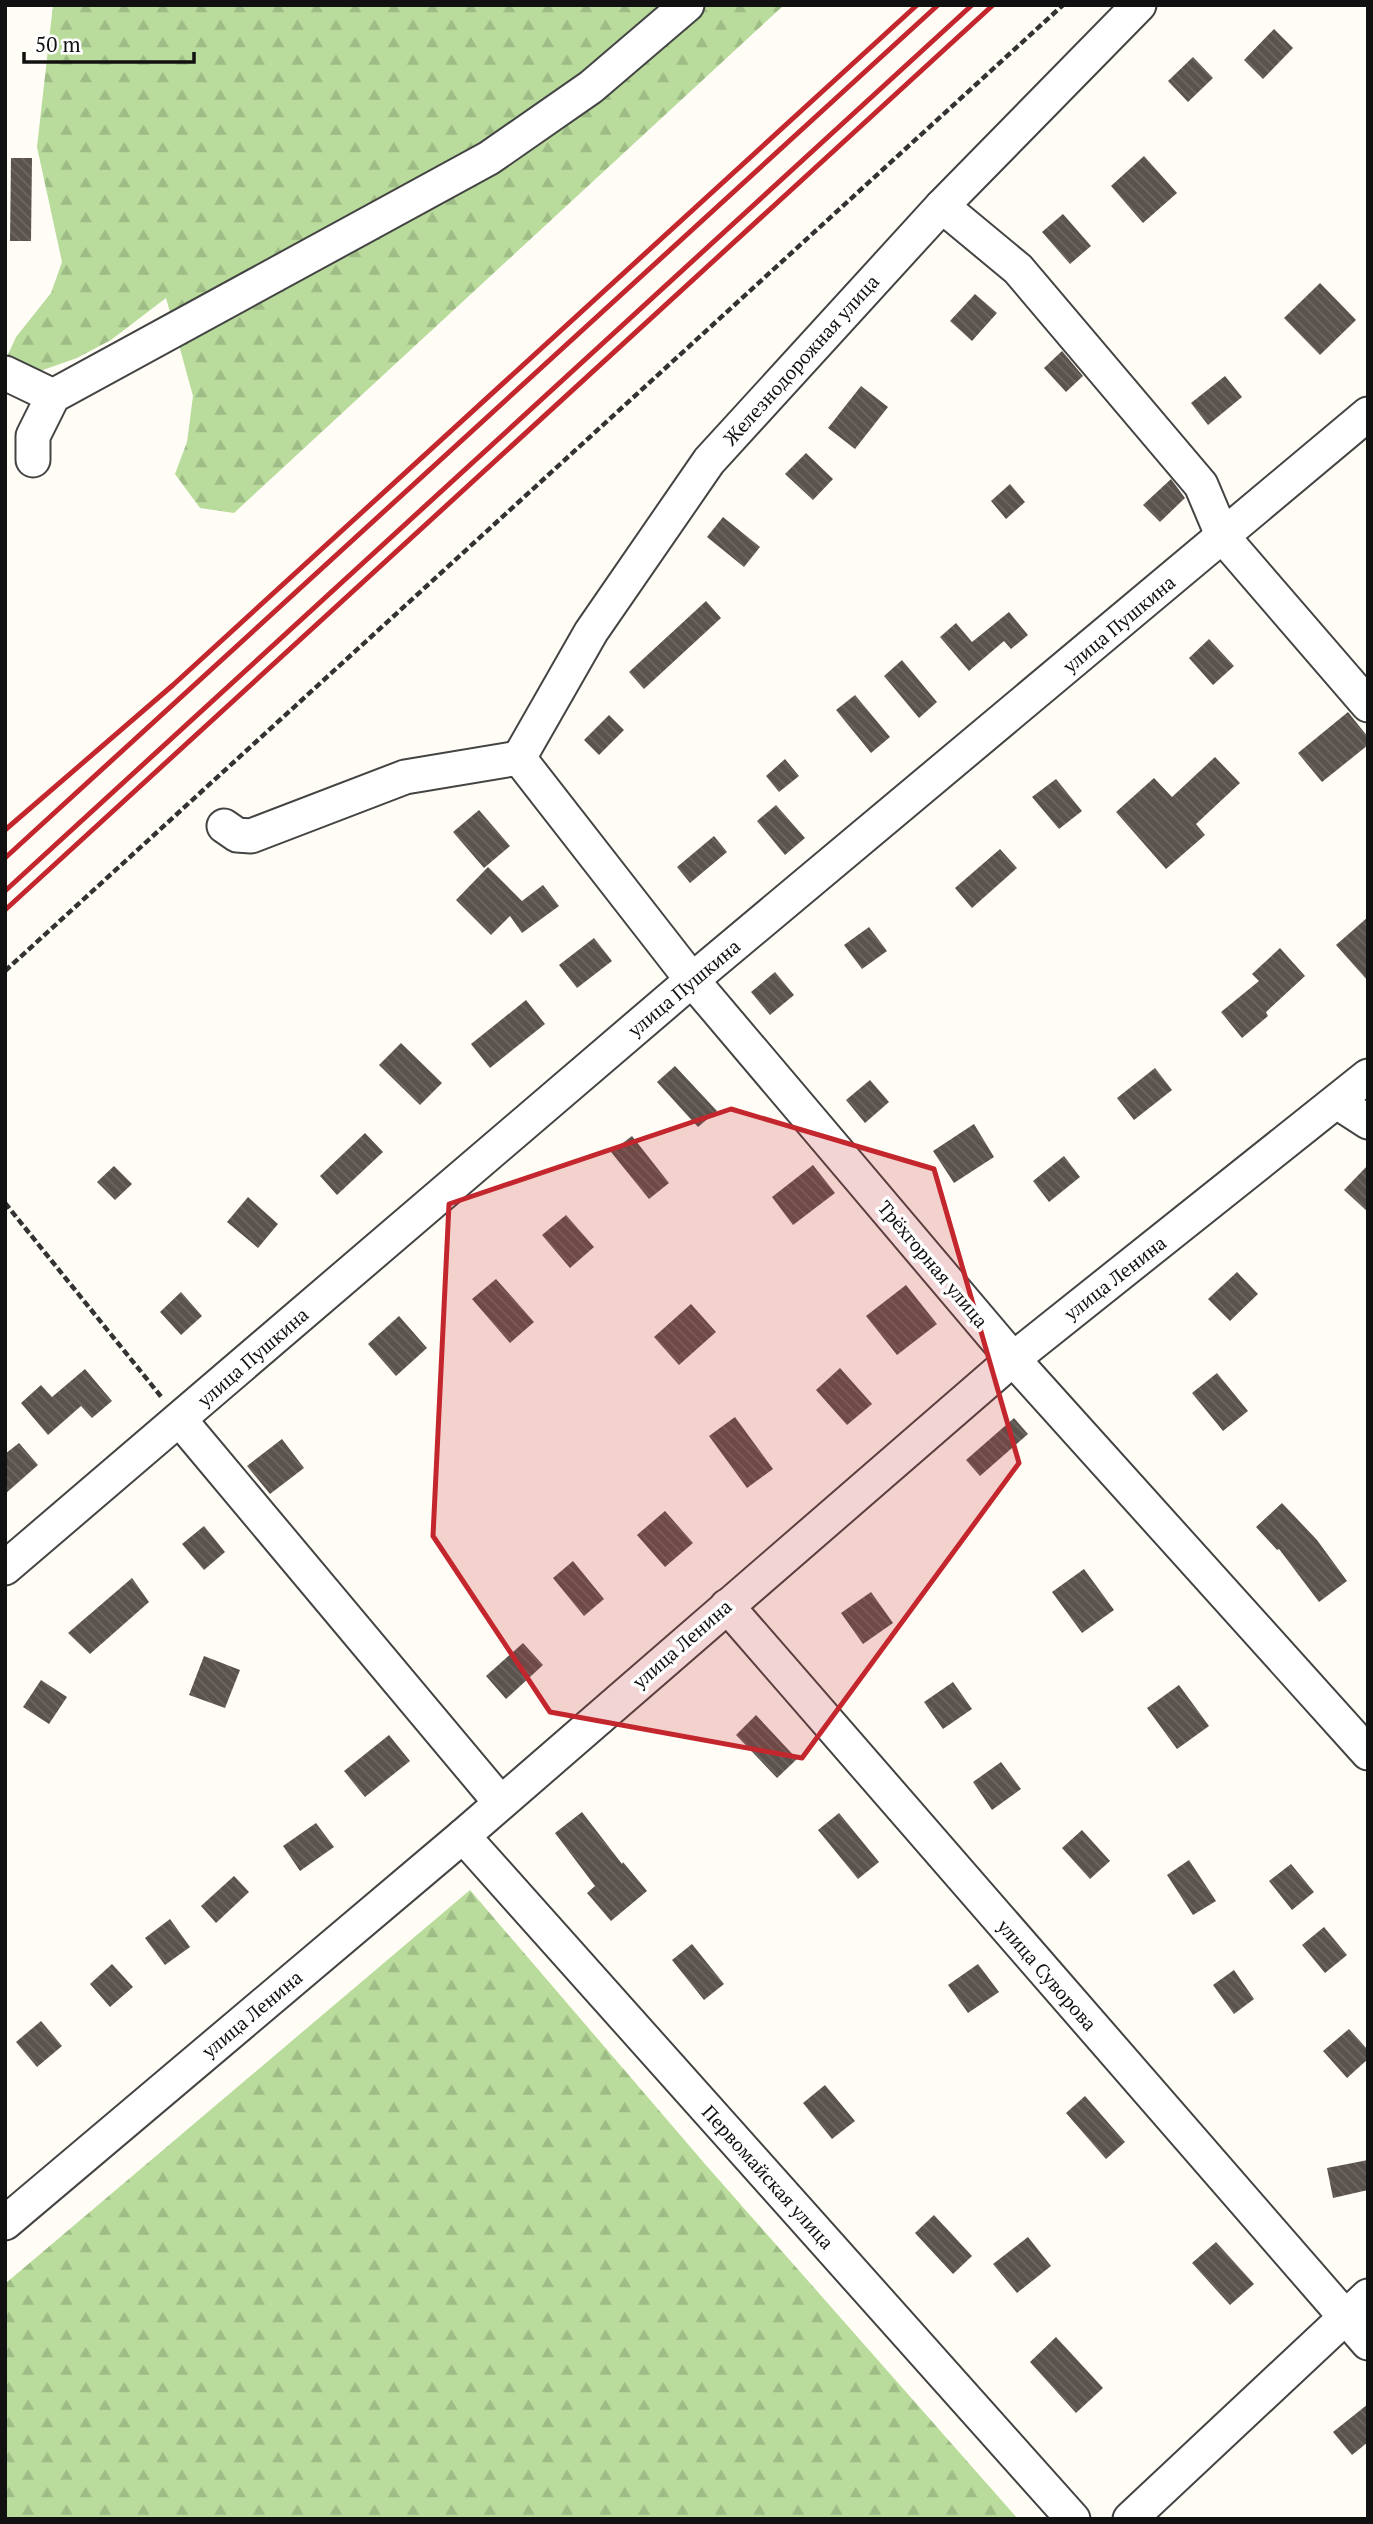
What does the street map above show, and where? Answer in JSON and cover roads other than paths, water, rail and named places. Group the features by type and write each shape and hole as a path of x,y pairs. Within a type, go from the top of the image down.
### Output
{"street":[{"path":"33,460 33,436 53,396 489,158 592,87 687,5"},
{"name":"Железнодорожная улица","path":"519,758 591,632 709,461 942,205 1139,5"},
{"path":"942,205 1018,269 1201,485 1223,537 1368,705"},
{"path":"5,373 53,396"},
{"name":"улица Пушкина","path":"5,1568 692,980 1368,414"},
{"path":"224,826 237,835 251,836 405,777 519,758"},
{"name":"Трёхгорная улица","path":"519,758 692,980 1013,1359 1368,1753"},
{"name":"улица Ленина","path":"5,2223 463,1836 1013,1359 1368,1076"},
{"path":"1337,1102 1368,1122"},
{"path":"180,1420 499,1802"},
{"name":"улица Суворова","path":"727,1606 1356,2307 1368,2343"},
{"name":"Первомайская улица","path":"463,1836 1073,2519"},
{"path":"1130,2519 1356,2307"}],"railway":[{"path":"5,830 173,685 917,5"},
{"path":"5,858 938,5"},
{"path":"5,891 972,5"},
{"path":"5,910 993,5"}]}
